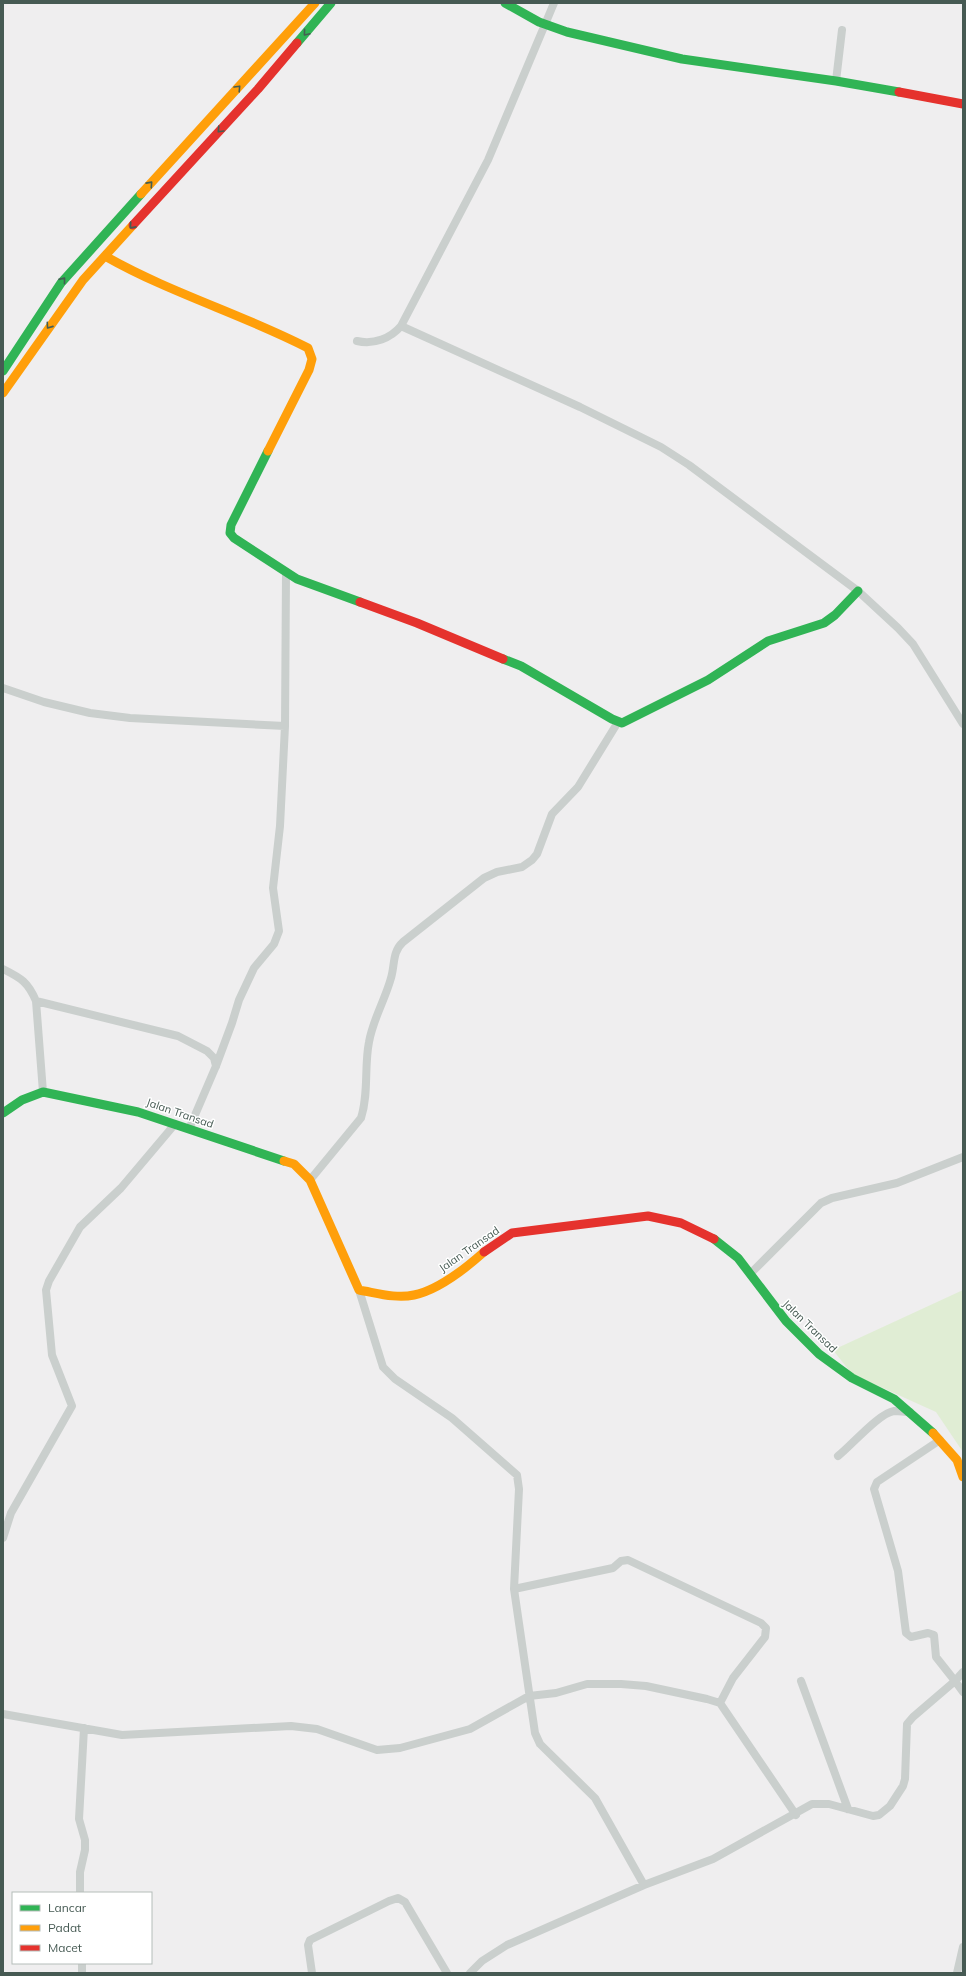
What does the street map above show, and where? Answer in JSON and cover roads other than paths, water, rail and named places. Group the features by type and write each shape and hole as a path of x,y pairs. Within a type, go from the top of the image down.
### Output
{"street":[{"path":"3,371 61,283 315,3"},
{"path":"3,393 74,291 104,256 258,89 331,3"},
{"path":"505,3 545,24 567,32 682,59 836,81 963,104"},
{"path":"357,341 366,342 384,338 395,333 402,326 488,160 554,3"},
{"path":"836,81 842,30"},
{"path":"104,256 132,272 276,332 308,348 311,352 312,360 309,370 231,525 230,533 234,538 286,574 417,623 521,666 618,722 622,723 630,720 708,680 768,641 824,623 835,615 858,591"},
{"path":"402,326 580,407 672,454 858,591 898,628 913,644 963,724"},
{"path":"189,1129 216,1066 239,1000 254,968 274,944 279,931 273,888 280,826 284,726 286,574"},
{"path":"3,688 44,702 90,713 130,718 284,726"},
{"path":"310,1180 361,1118 364,1106 368,1043 372,1028 391,978 396,950 403,942 484,878 497,872 522,867 532,860 537,854 552,814 578,787 618,722"},
{"path":"3,969 23,979 31,990 36,1001 43,1092"},
{"path":"36,1001 178,1036 207,1050 214,1058 216,1066"},
{"name":"Jalan Transad","path":"3,1113 21,1099 32,1094 43,1092 138,1112 294,1164 310,1180 359,1290 392,1296 414,1295 430,1289 463,1270 492,1246 512,1233 534,1229 648,1216 666,1218 705,1232 729,1250 752,1272 774,1309 793,1330 844,1373 894,1399 940,1440 957,1460 963,1477"},
{"path":"3,1538 11,1513 72,1406 51,1350 46,1290 49,1281 80,1227 121,1188 176,1124"},
{"path":"752,1272 821,1203 832,1198 897,1183 963,1157"},
{"path":"359,1290 383,1367 395,1378 452,1418 517,1475 519,1489 514,1589 529,1696 537,1739 595,1798 644,1885"},
{"path":"838,1456 853,1444 866,1429 887,1414 894,1411 910,1412"},
{"path":"940,1440 877,1482 874,1489 898,1572 906,1633 911,1637 928,1633 934,1635 936,1657 963,1692"},
{"path":"514,1589 613,1568 621,1561 628,1560 761,1622 766,1628 765,1637 732,1678 720,1703"},
{"path":"470,1973 482,1961 507,1945 644,1885 712,1859 796,1815 812,1804 818,1803 873,1816 879,1815 890,1806 900,1792 905,1779 907,1724 963,1672"},
{"path":"801,1681 848,1809"},
{"path":"3,1714 122,1735 291,1726 317,1729 377,1750 400,1748 470,1729 529,1696 556,1693 587,1684 646,1686 720,1703 796,1815"},
{"path":"80,1892 80,1872 85,1850 85,1840 79,1819 84,1728"},
{"path":"312,1973 308,1945 310,1940 395,1898 404,1902 447,1973"},
{"path":"957,1973 963,1947"}]}
